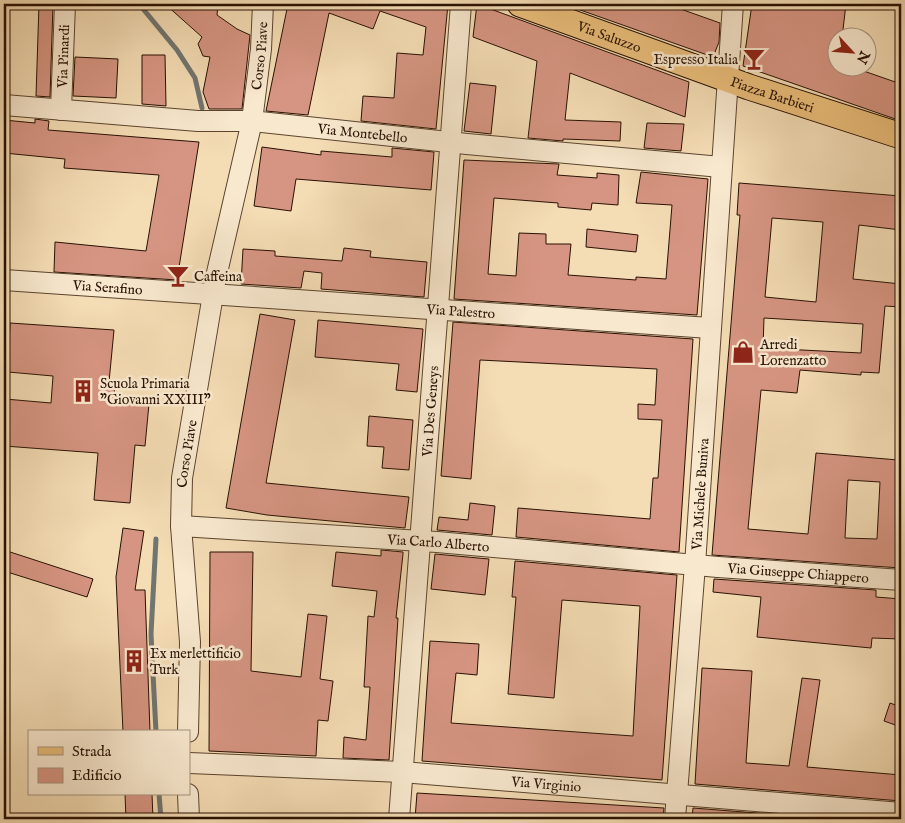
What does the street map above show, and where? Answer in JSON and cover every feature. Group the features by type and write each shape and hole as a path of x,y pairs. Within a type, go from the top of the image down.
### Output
{"main road":[{"name":"Via Saluzzo","path":"520,4 727,78"},
{"name":"Piazza Barbieri","path":"727,78 901,136"}],"street":[{"name":"Via Pinardi","path":"61,110 65,4"},
{"name":"Corso Piave","path":"188,730 190,642 182,526 182,478 212,293 252,120 262,50 263,4"},
{"name":"Via Des Geneys","path":"399,819 422,540 461,4"},
{"path":"727,78 733,4"},
{"name":"Piazza Barbieri","path":"721,167 727,78"},
{"name":"Via Montebello","path":"4,105 198,121 252,120 450,142 721,167"},
{"name":"Via Michele Buniva","path":"675,819 695,565 721,167"},
{"name":"Via Serafino","path":"4,280 212,293"},
{"name":"Via Palestro","path":"212,293 710,328"},
{"name":"Via Carlo Alberto","path":"182,526 422,540 695,565"},
{"name":"Via Giuseppe Chiappero","path":"695,565 901,580"},
{"name":"Via Virginio","path":"190,763 402,772 901,813"},
{"path":"188,796 189,819"}],"building":[{"path":"39,4 53,4 50,97 36,96"},
{"path":"165,4 218,4 217,15 237,29 250,35 242,109 209,109 203,92 210,57 203,56 198,44 202,37"},
{"path":"288,4 448,4 436,129 361,121 363,96 394,98 397,53 423,55 426,27 380,11 373,29 329,13 308,115 266,111"},
{"path":"477,4 689,82 685,117 570,73 565,120 621,122 620,141 563,139 563,141 528,138 537,61 473,37"},
{"path":"569,4 676,4 675,7 720,23 719,42 713,57 569,6"},
{"path":"752,4 846,4 843,28 828,28 828,78 878,78 878,76 901,84 901,121 743,66"},
{"path":"142,55 165,55 166,106 142,104"},
{"path":"75,57 118,59 116,98 73,96"},
{"path":"470,83 496,86 491,134 464,131"},
{"path":"35,119 49,121 48,130 199,142 177,280 54,272 55,242 146,251 159,175 64,168 65,159 4,153 4,120 35,123"},
{"path":"647,123 684,124 681,151 644,148"},
{"path":"262,147 321,155 321,151 392,157 392,148 434,152 431,190 296,179 291,211 254,206"},
{"path":"464,160 559,164 557,175 597,178 597,173 619,175 618,205 592,203 591,210 558,207 558,203 494,198 488,274 516,276 519,233 546,234 546,244 571,244 568,275 636,280 636,277 666,279 672,205 636,203 641,172 708,179 697,315 454,299"},
{"path":"739,183 901,196 901,230 859,225 853,279 901,284 901,307 885,306 879,373 861,372 861,375 800,370 797,393 761,390 748,529 808,534 816,453 898,460 896,480 901,481 901,568 712,555 740,215 737,215","holes":["772,218 823,222 816,302 765,297","764,318 863,324 861,353 763,348","848,480 880,482 877,539 845,538"]},
{"path":"587,229 638,235 636,252 586,247"},
{"path":"344,248 371,251 370,257 427,262 424,297 321,289 322,273 304,271 301,288 241,284 243,249 275,251 275,256 342,261"},
{"path":"260,314 295,320 266,483 409,497 405,528 267,515 226,508"},
{"path":"318,320 423,329 417,392 396,390 399,364 315,357"},
{"path":"453,322 693,339 679,552 516,537 518,508 650,519 653,478 658,478 662,420 638,419 638,404 655,405 657,369 480,360 471,479 441,476"},
{"name":"Scuola Primaria \"Giovanni XXIII\"","path":"10,323 114,330 109,382 115,382 114,401 149,404 145,446 135,445 130,503 94,500 98,453 4,446 5,399 51,403 53,376 8,372"},
{"path":"369,416 413,420 409,470 382,468 384,447 367,446"},
{"path":"470,503 495,506 492,535 437,530 439,517 468,520"},
{"name":"Ex merlettificio Turk","path":"123,528 144,531 135,590 145,590 150,730 123,730 116,577"},
{"path":"4,550 93,579 87,597 4,571"},
{"path":"381,550 403,552 396,618 398,618 389,760 343,758 344,737 366,740 370,687 364,687 368,616 374,617 377,591 332,586 336,552 381,556"},
{"path":"210,552 253,552 251,671 301,677 308,614 327,616 320,679 333,681 328,721 318,720 316,756 209,751"},
{"path":"435,554 489,559 485,595 431,589"},
{"path":"515,561 677,575 662,780 422,761 430,641 479,644 477,675 456,673 451,723 633,736 640,606 562,600 554,698 508,694 516,597 512,597"},
{"path":"714,579 876,590 876,597 901,599 901,639 872,638 871,648 757,637 761,597 713,592"},
{"path":"702,668 752,671 746,763 789,766 802,678 820,680 807,767 901,775 901,801 695,784"},
{"path":"890,703 901,707 901,727 884,721"},
{"path":"417,793 664,808 663,819 415,819"},
{"path":"125,796 152,796 153,819 126,819"},
{"path":"693,808 832,819 692,819"}],"waterway":[{"path":"139,4 177,50 195,78 202,108"},
{"path":"156,539 151,634 156,730"},
{"path":"159,796 161,819"}],"place":[{"name":"Espresso Italia","path":"754,59"},
{"name":"Caffeina","path":"178,276"},
{"name":"Arredi Lorenzatto","path":"743,352"},
{"name":"Scuola Primaria \"Giovanni XXIII\"","path":"83,391"},
{"name":"Ex merlettificio Turk","path":"134,661"}]}
